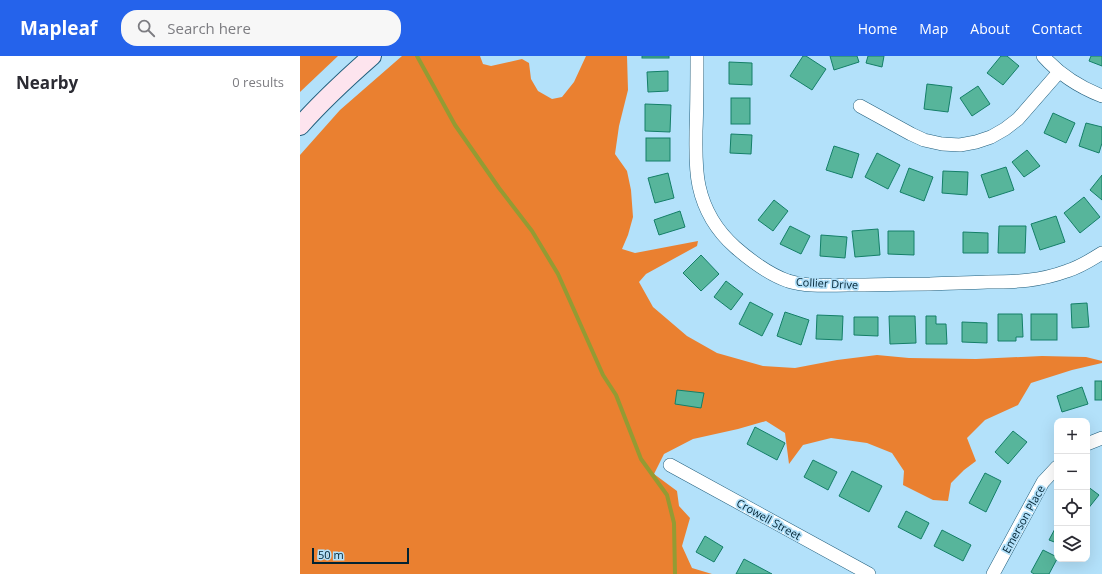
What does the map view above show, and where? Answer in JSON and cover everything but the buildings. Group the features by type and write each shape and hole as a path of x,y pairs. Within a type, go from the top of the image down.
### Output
{"street":[{"path":"300,126 316,107 372,56"},
{"name":"Collier Drive","path":"697,56 696,163 699,186 704,203 722,234 749,259 777,276 790,281 805,284 827,285 892,285 1025,281 1048,277 1068,271 1102,253"},
{"path":"1043,56 1059,72 1075,83 1102,96"},
{"path":"860,106 924,140 942,144 960,145 976,142 1001,132 1018,119 1059,72"},
{"path":"1090,443 1102,438"},
{"name":"Crowell Street","path":"670,465 868,574"},
{"name":"Emerson Place","path":"993,574 1037,492 1043,482 1054,470"}],"shaded area":[{"path":"300,56 338,56 300,92"},
{"path":"402,56 480,56 483,64 491,66 522,59 529,63 531,79 538,91 552,99 562,97 574,82 586,56 627,56 628,90 619,126 615,154 627,171 631,190 633,217 622,249 635,253 698,241 697,246 646,274 639,282 653,307 687,336 717,353 763,366 795,368 837,360 877,355 909,358 976,359 1042,356 1086,357 1102,361 1102,363 1072,370 1031,383 1018,405 985,420 967,438 976,461 951,483 948,501 933,500 903,485 904,471 892,453 867,443 831,438 803,445 789,464 785,433 766,421 693,439 664,454 654,474 677,491 679,506 690,518 682,546 692,568 712,574 300,574 300,155 340,110"}],"waterway":[{"path":"417,56 455,125 499,188 532,231 558,274 603,375 616,395 641,459 667,495 674,523 675,574"}]}
